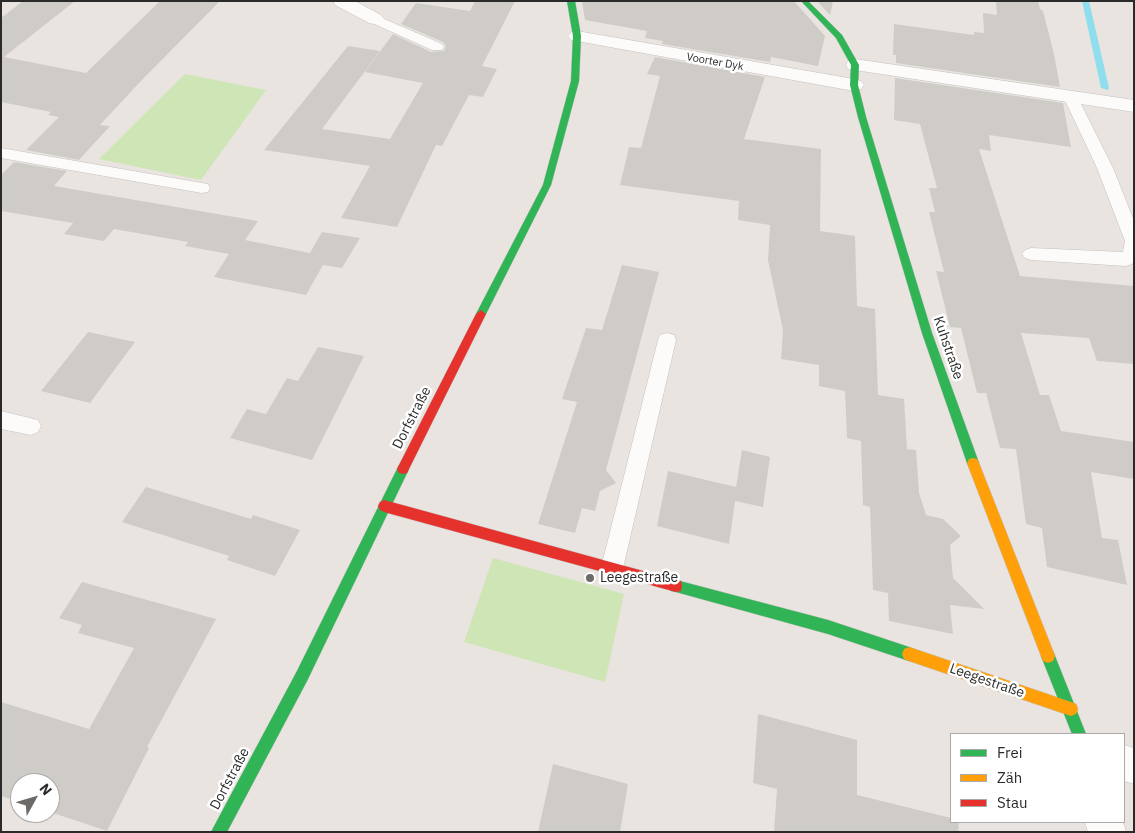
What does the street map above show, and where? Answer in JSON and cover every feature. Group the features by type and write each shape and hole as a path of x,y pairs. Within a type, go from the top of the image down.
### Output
{"street":[{"path":"341,1 375,19"},
{"name":"Dorfstraße","path":"219,832 302,676 384,506 547,185 575,81 576,36 571,1"},
{"path":"804,1 839,37 855,66 1134,106"},
{"name":"Voorter Dyk","path":"576,36 854,85"},
{"name":"Kuhstraße","path":"855,66 854,85 927,334 982,488 1071,709 1079,733"},
{"name":"Leegestraße","path":"384,506 828,627 1071,709"}],"lane":[{"path":"375,19 437,47"},
{"path":"1031,254 1126,260 1131,254 1132,241 1105,168 1070,96"},
{"path":"1,153 202,188"},
{"path":"612,568 668,340"},
{"path":"1,420 31,426"}],"green space":[{"path":"185,74 266,90 201,180 99,159"},
{"path":"493,558 624,594 605,682 464,642"}],"building":[{"path":"23,1 75,1 4,57 86,73 160,1 220,1 100,125 110,126 79,160 26,150 59,117 48,115 51,112 1,102 1,18"},
{"path":"475,1 515,1 482,66 497,69 483,97 469,95 442,146 436,145 397,227 341,218 370,166 264,150 348,46 380,51 322,129 390,139 423,83 365,72 393,34 431,52 444,51 446,46 443,42 401,24 416,3 470,11"},
{"path":"582,1 794,1 825,36 818,66 771,57 770,62 662,44 663,41 645,38 647,31 585,20"},
{"path":"817,1 833,1 830,15"},
{"path":"996,1 1038,1 1040,9 1043,11 1054,54 1060,87 896,63 896,55 893,55 894,24 974,35 974,32 984,33 983,13 997,15"},
{"path":"655,57 765,77 744,139 821,149 820,231 855,236 857,306 875,309 878,395 904,399 907,449 916,450 919,493 926,515 943,519 961,536 950,545 953,578 984,609 950,605 953,634 889,621 888,593 873,590 870,507 863,505 861,441 847,438 845,391 819,386 819,365 781,359 783,330 768,260 770,225 738,220 739,201 620,185 629,147 641,148 660,76 647,74"},
{"path":"895,78 1063,103 1071,147 989,135 991,151 979,149 1020,276 1134,286 1134,364 1097,361 1089,338 1021,333 1040,395 1049,395 1061,431 1134,442 1134,479 1091,472 1102,538 1118,540 1127,585 1047,567 1042,528 1026,524 1016,449 1000,448 986,393 977,393 961,328 950,327 936,271 944,272 929,212 935,212 929,188 937,188 920,124 894,120"},
{"path":"14,162 67,171 54,186 258,221 245,240 310,253 322,232 360,238 342,268 323,265 306,295 214,277 229,254 185,246 188,242 114,229 104,241 64,234 73,223 1,211 1,175"},
{"path":"622,265 659,272 606,470 616,483 600,491 595,511 582,508 575,533 538,524 577,402 562,399 586,328 602,330"},
{"path":"88,332 135,342 90,403 41,391"},
{"path":"318,347 364,356 312,460 230,438 247,409 266,414 287,378 298,381"},
{"path":"742,450 770,457 763,507 735,501 729,544 657,526 668,471 736,487"},
{"path":"146,487 251,519 253,515 300,530 275,576 227,560 229,556 122,522"},
{"path":"82,582 216,619 147,747 149,748 107,831 60,815 60,773 10,773 10,799 1,796 1,702 89,729 134,648 78,633 82,625 59,618"},
{"path":"758,714 857,740 857,795 950,818 950,823 959,823 958,832 774,832 777,789 753,783"},
{"path":"553,764 628,784 620,832 538,832"}],"waterway":[{"path":"1085,1 1105,88"}],"traffic: fast":[{"path":"481,314 547,185 575,81 577,36 571,1"},
{"path":"804,1 839,37 855,65 854,85 862,117 927,333 973,463"},
{"path":"219,832 302,676 403,469"},
{"path":"676,586 828,627 909,654"},
{"path":"1048,656 1079,733"}],"traffic: slow":[{"path":"973,463 1048,656"},
{"path":"909,654 1071,709"}],"traffic: jam":[{"path":"403,469 481,314"},
{"path":"384,506 676,586"}],"place":[{"name":"Leegestraße","path":"590,578"}]}
